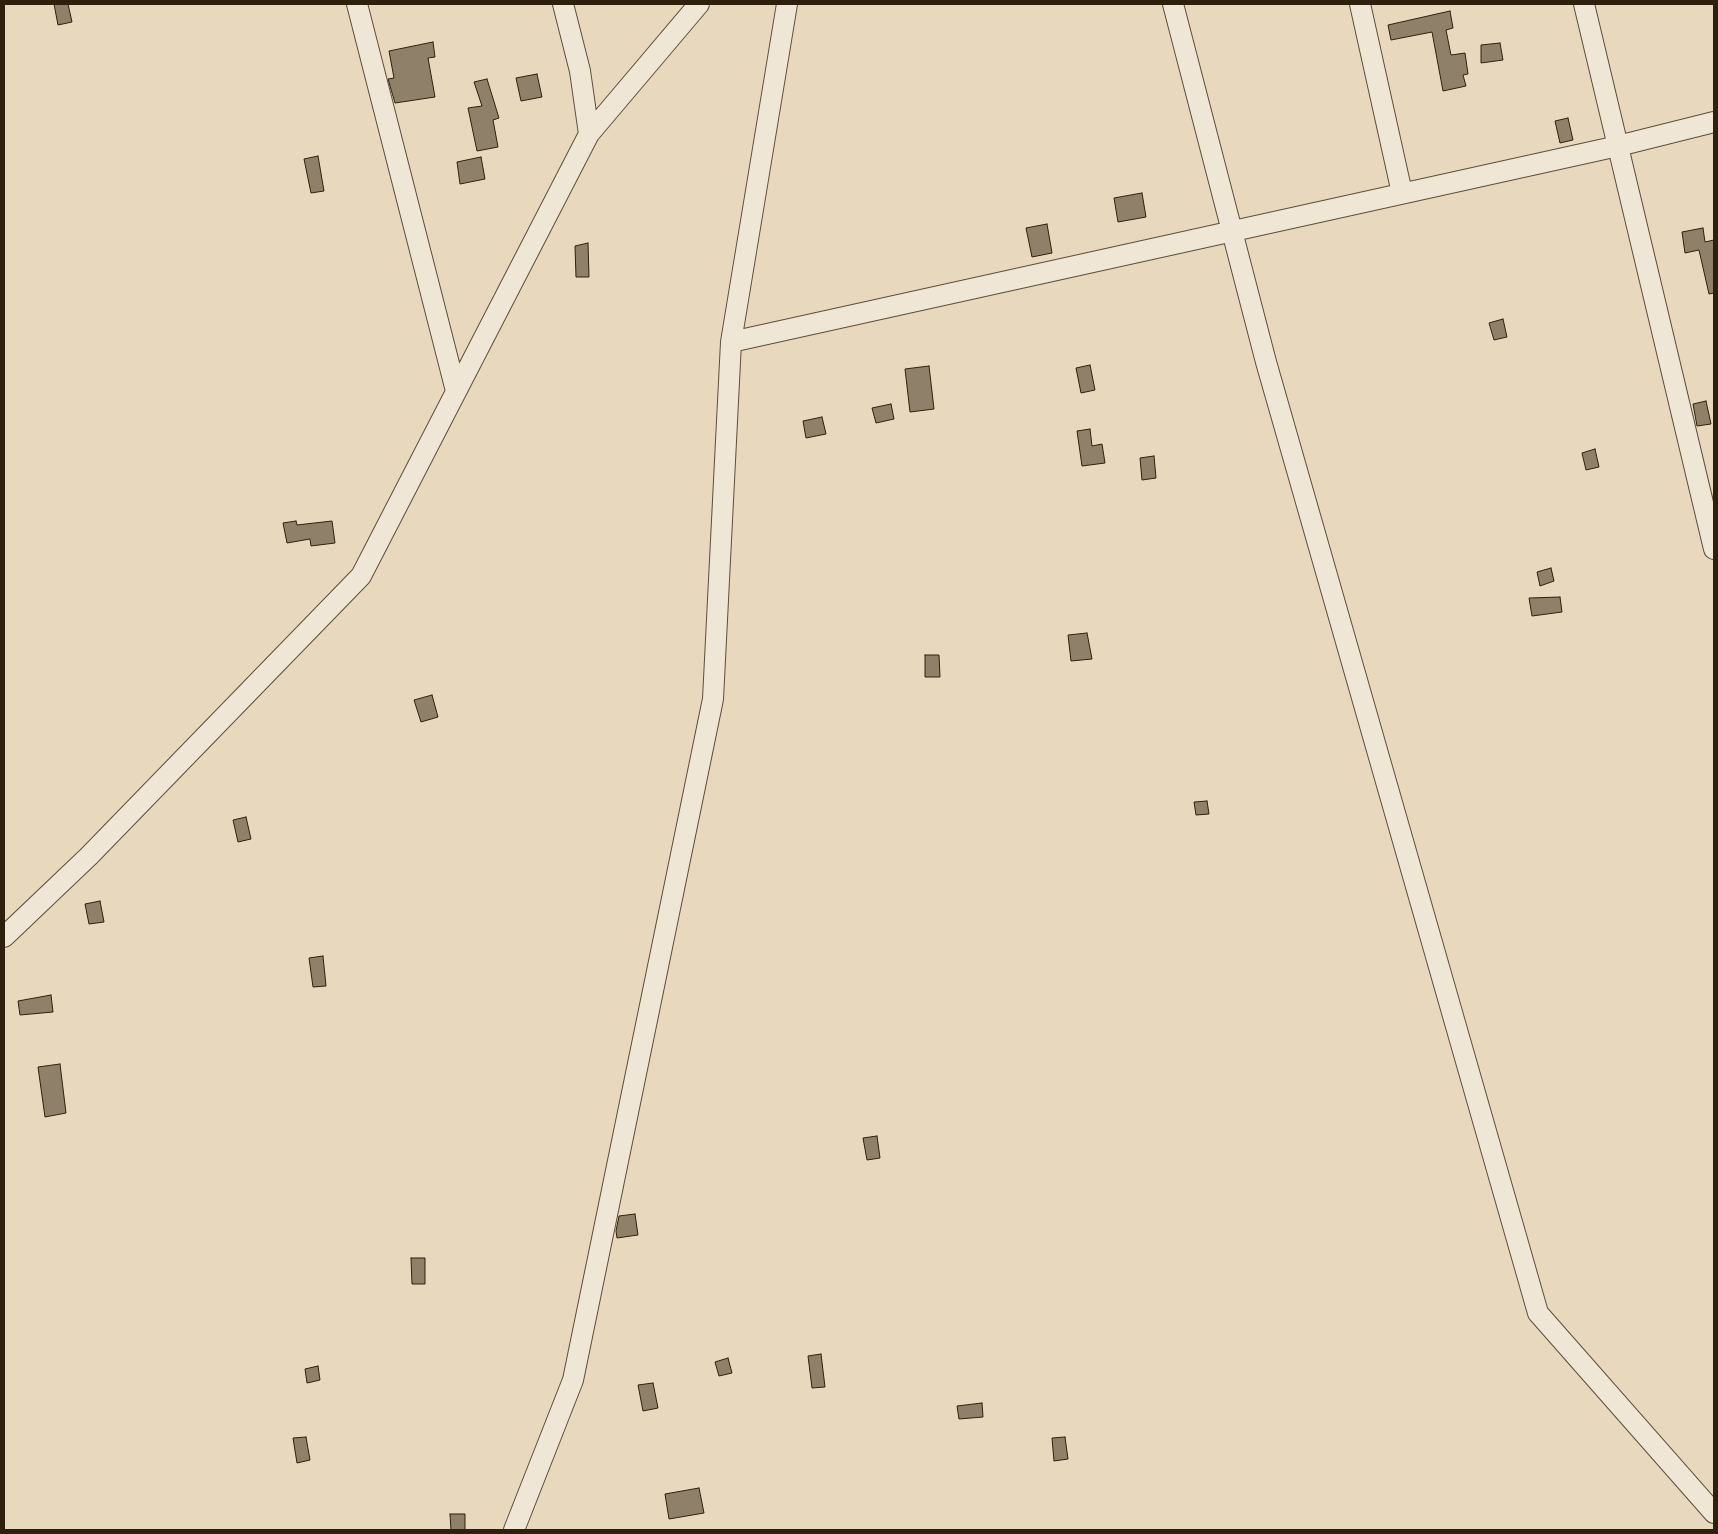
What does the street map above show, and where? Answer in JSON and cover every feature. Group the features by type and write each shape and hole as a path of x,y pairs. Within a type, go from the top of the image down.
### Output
{"street":[{"path":"357,4 456,391"},
{"path":"563,4 580,72 589,134"},
{"path":"4,937 89,856 361,576 589,134 699,4"},
{"path":"514,1530 573,1380 713,699 731,342 787,4"},
{"path":"1173,4 1266,362 1538,1313 1714,1513"},
{"path":"1360,4 1402,193"},
{"path":"1584,4 1714,549"},
{"path":"731,342 1618,146 1714,122"}],"building":[{"path":"54,4 68,4 72,22 58,25"},
{"path":"1450,11 1453,28 1446,30 1451,55 1465,53 1468,74 1463,75 1466,86 1443,91 1432,32 1391,40 1388,25"},
{"path":"433,42 435,57 428,58 435,97 395,103 388,79 394,78 389,51"},
{"path":"1500,43 1503,60 1481,63 1481,45"},
{"path":"537,74 542,97 521,101 516,78"},
{"path":"487,79 499,118 493,120 498,147 477,151 468,108 482,106 474,82"},
{"path":"1568,118 1573,140 1560,143 1555,121"},
{"path":"318,156 324,191 311,193 304,159"},
{"path":"481,157 485,179 460,184 457,162"},
{"path":"1142,193 1146,217 1118,222 1114,198"},
{"path":"1047,224 1052,253 1032,257 1026,228"},
{"path":"1703,228 1705,242 1714,240 1714,293 1709,294 1699,250 1685,253 1682,232"},
{"path":"588,243 589,277 576,277 575,246"},
{"path":"1503,319 1507,337 1494,340 1489,323"},
{"path":"1090,365 1095,390 1081,393 1076,368"},
{"path":"929,366 934,409 910,412 905,369"},
{"path":"1706,401 1711,424 1697,426 1693,404"},
{"path":"891,404 894,419 876,423 872,408"},
{"path":"822,417 826,434 806,438 803,421"},
{"path":"1090,429 1092,446 1102,444 1105,463 1082,466 1077,431"},
{"path":"1595,449 1599,467 1586,470 1582,453"},
{"path":"1154,456 1156,478 1142,480 1140,458"},
{"path":"296,521 297,525 332,521 335,543 311,546 310,539 287,543 283,523"},
{"path":"1551,568 1554,581 1540,586 1537,572"},
{"path":"1560,597 1562,612 1532,616 1529,598"},
{"path":"1087,633 1092,659 1071,661 1068,635"},
{"path":"925,655 939,655 940,677 925,677"},
{"path":"432,695 438,717 421,722 414,700"},
{"path":"1207,801 1209,814 1196,815 1194,802"},
{"path":"246,817 251,839 238,842 233,820"},
{"path":"100,901 104,922 89,924 85,904"},
{"path":"323,956 326,986 313,987 309,958"},
{"path":"51,995 53,1012 20,1015 18,1001"},
{"path":"60,1064 66,1113 45,1117 38,1067"},
{"path":"877,1136 880,1158 867,1160 863,1138"},
{"path":"635,1214 638,1235 617,1238 616,1231 619,1216"},
{"path":"411,1258 425,1258 425,1284 412,1284"},
{"path":"821,1354 825,1387 812,1388 808,1356"},
{"path":"728,1358 732,1373 719,1376 715,1362"},
{"path":"318,1366 320,1380 307,1383 305,1369"},
{"path":"653,1383 658,1408 643,1411 638,1385"},
{"path":"982,1403 983,1417 959,1419 957,1406"},
{"path":"306,1437 310,1460 297,1463 293,1438"},
{"path":"1065,1437 1068,1459 1054,1461 1052,1438"},
{"path":"699,1488 704,1513 669,1519 665,1494"},
{"path":"450,1514 465,1514 465,1530 451,1530"}]}
